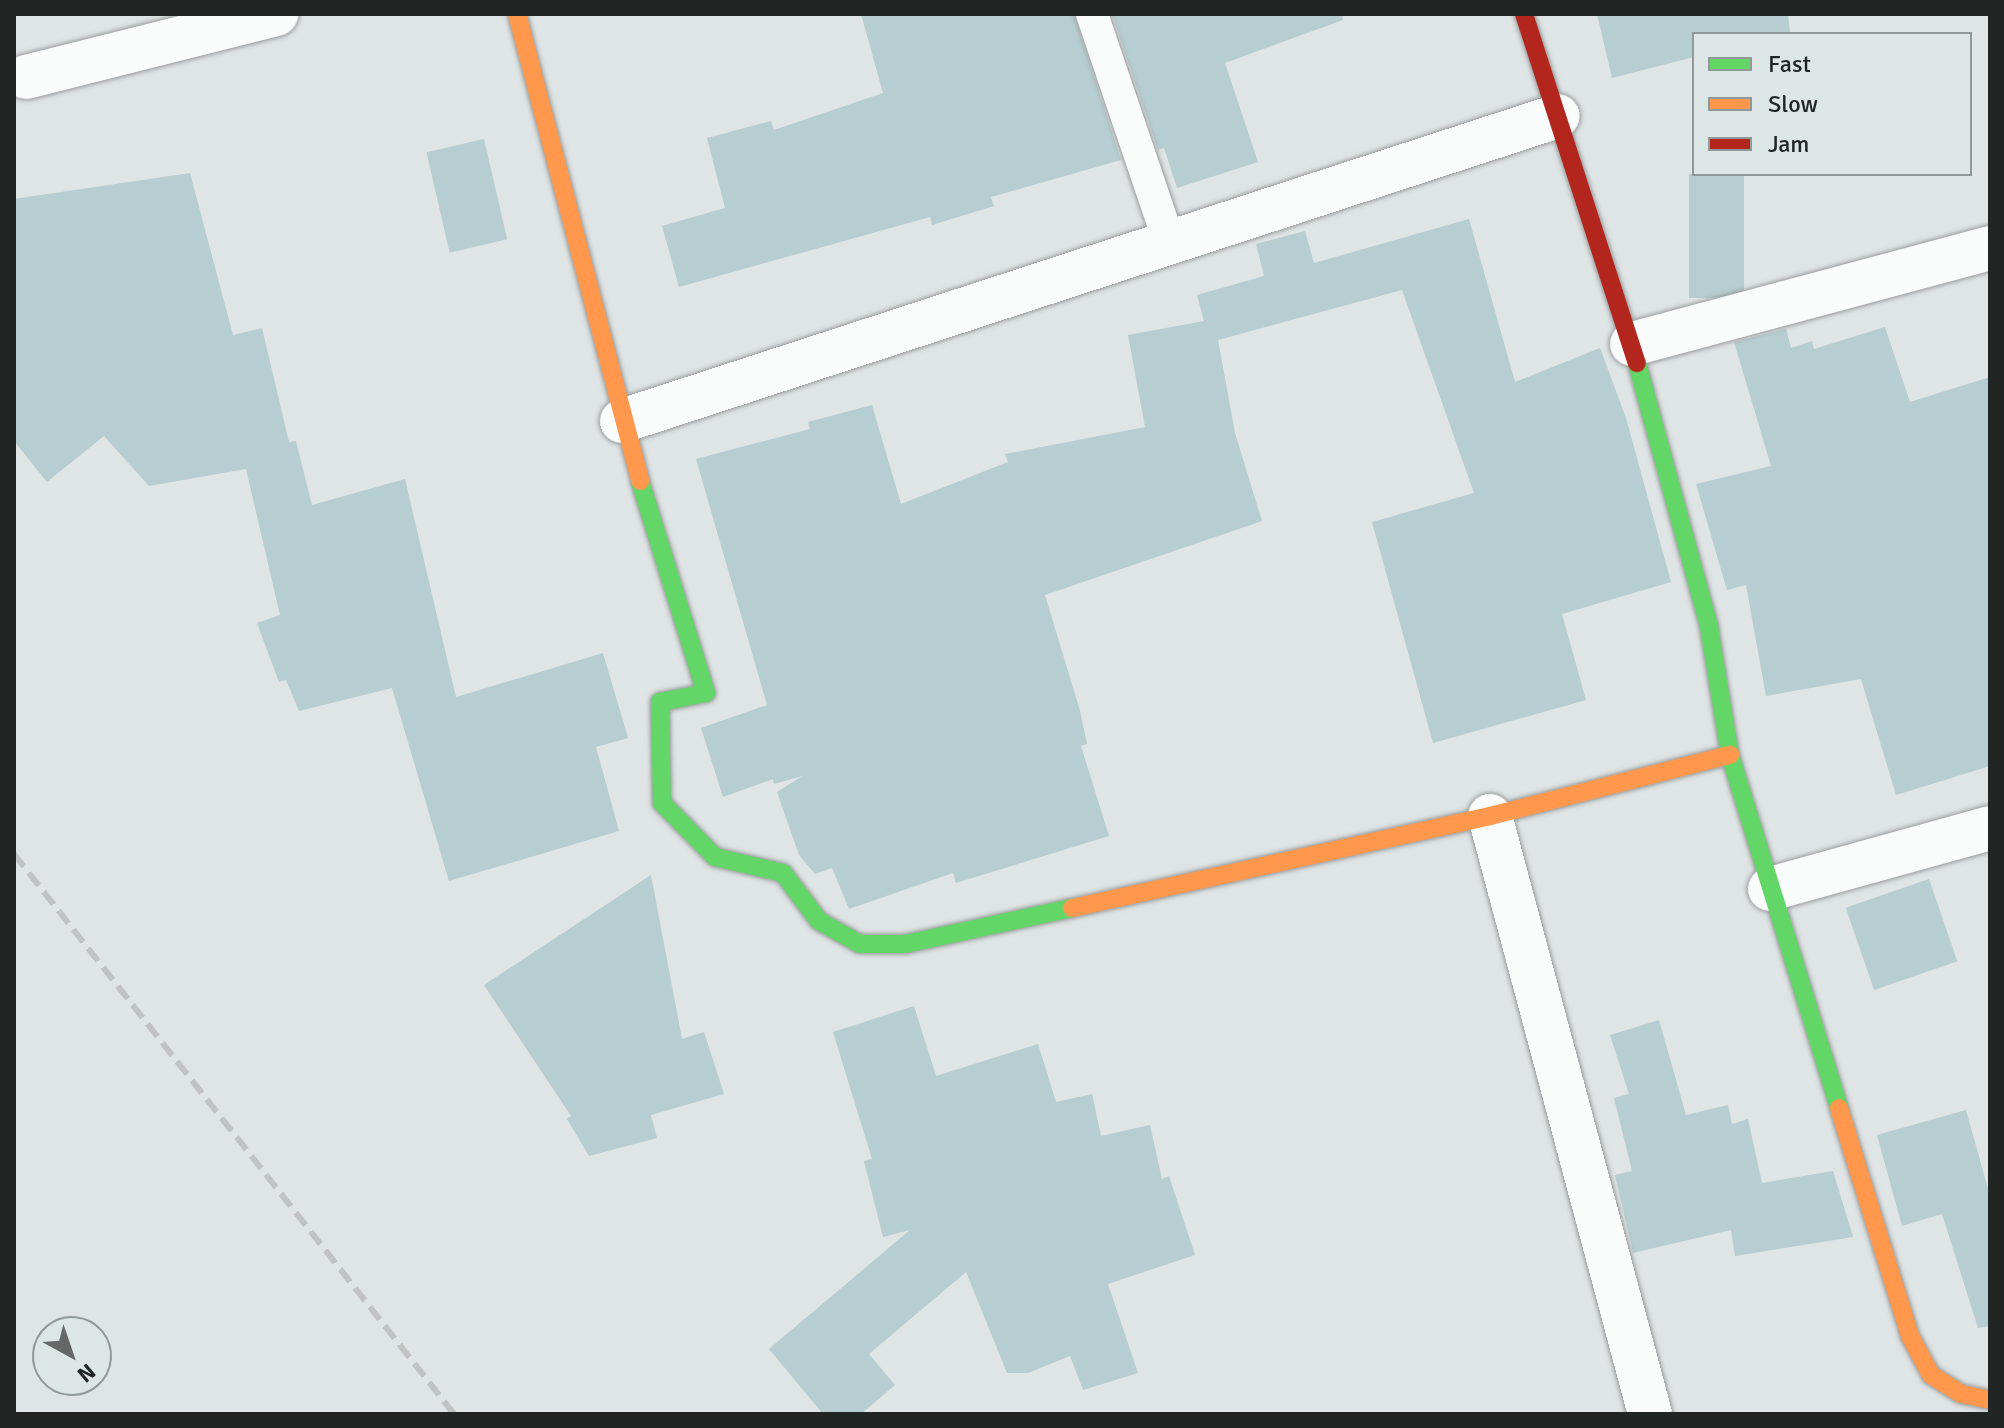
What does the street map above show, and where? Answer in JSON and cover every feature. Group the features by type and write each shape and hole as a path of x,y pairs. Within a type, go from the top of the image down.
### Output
{"street":[{"path":"26,77 276,14"},
{"path":"517,14 622,421 706,693 660,702 662,803 715,857 783,873 819,921 860,944 905,944 1490,816 1730,755"},
{"path":"1524,14 1632,344 1709,627 1730,755 1910,1336 1931,1375 1962,1394 1990,1400"},
{"path":"622,421 1558,116"},
{"path":"1632,344 1990,248"},
{"path":"1490,816 1650,1414"},
{"path":"1770,889 1990,828"}],"lane":[{"path":"1092,14 1169,242"}],"building":[{"path":"861,14 1074,14 1121,160 991,197 994,206 932,225 930,217 679,287 662,226 725,208 707,138 771,121 774,130 883,93"},
{"path":"1112,14 1342,14 1343,20 1225,63 1258,162 1177,188 1164,148 1158,150"},
{"path":"1597,14 1788,14 1790,32 1692,32 1692,58 1612,78"},
{"path":"484,139 507,239 450,253 427,152"},
{"path":"190,173 233,335 262,328 289,442 296,441 312,505 405,479 456,697 603,653 628,738 596,747 619,831 449,881 392,688 299,711 286,680 279,682 257,623 280,615 246,469 149,486 104,436 47,482 14,441 14,199"},
{"path":"1689,174 1744,176 1744,298 1689,298"},
{"path":"1469,219 1515,382 1600,348 1626,418 1671,582 1562,614 1586,700 1433,743 1372,522 1474,493 1402,290 1218,340 1235,433 1262,521 1045,595 1080,711 1087,744 1081,746 1109,836 956,883 953,873 849,909 832,868 815,874 799,855 777,792 802,776 774,784 773,779 723,797 701,728 767,705 696,459 810,429 808,422 872,405 901,504 1008,462 1005,454 1145,427 1128,335 1204,321 1197,295 1264,276 1256,244 1305,231 1314,263"},
{"path":"1885,327 1910,402 1990,377 1990,766 1896,795 1861,679 1766,696 1746,585 1727,590 1696,484 1771,466 1734,342 1786,329 1791,348 1812,341 1814,349"},
{"path":"651,875 682,1039 704,1032 724,1094 651,1115 657,1138 589,1156 567,1119 571,1116 484,985"},
{"path":"1929,879 1957,961 1874,990 1846,908"},
{"path":"914,1006 936,1076 1038,1044 1056,1102 1092,1094 1101,1136 1150,1125 1162,1179 1169,1176 1195,1255 1108,1284 1138,1373 1083,1390 1070,1356 1028,1373 1007,1373 966,1272 869,1354 895,1385 861,1414 823,1414 769,1349 910,1230 883,1237 864,1161 872,1159 833,1032"},
{"path":"1659,1020 1686,1115 1728,1105 1732,1124 1748,1119 1762,1183 1833,1171 1853,1237 1735,1256 1731,1230 1633,1253 1615,1175 1632,1171 1614,1098 1629,1094 1610,1035"},
{"path":"1966,1110 1990,1196 1990,1326 1978,1328 1942,1214 1902,1226 1877,1135"}],"railway":[{"path":"14,854 454,1414"}],"traffic: fast":[{"path":"1637,363 1709,627 1730,755 1839,1108"},
{"path":"640,481 706,693 660,702 662,803 715,857 783,873 819,921 860,944 905,944 1072,908"}],"traffic: slow":[{"path":"517,14 640,481"},
{"path":"1072,908 1490,816 1730,755"},
{"path":"1839,1108 1910,1336 1931,1375 1962,1394 1990,1400"}],"traffic: jam":[{"path":"1524,14 1637,363"}]}
